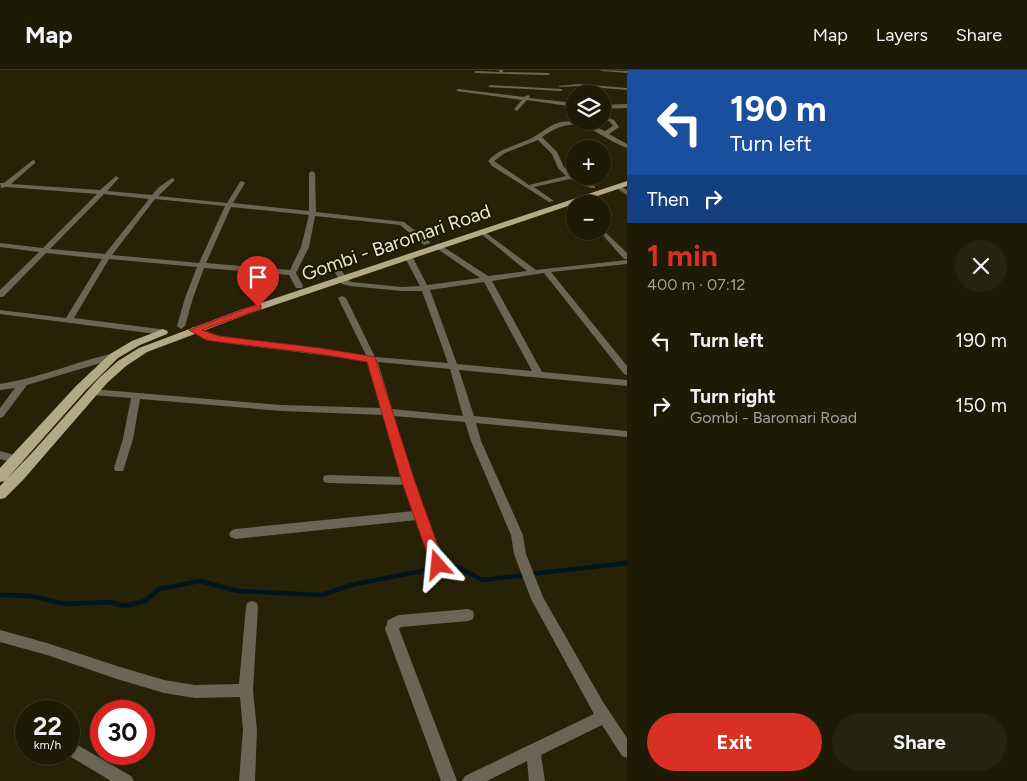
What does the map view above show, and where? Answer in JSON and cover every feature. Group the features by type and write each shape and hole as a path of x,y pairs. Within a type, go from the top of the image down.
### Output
{"main road":[{"name":"Gombi - Baromari Road","path":"0,494 32,463 92,392 129,358 163,341 426,243 593,187 623,184"},
{"name":"Gombi - Baromari Road","path":"594,195 623,184"},
{"name":"Gombi - Baromari Road","path":"0,478 81,388 114,356 136,343 298,286 408,256 566,205"}],"street":[{"path":"602,70 627,72"},
{"path":"458,90 565,103 560,88 550,76 501,71 476,72"},
{"path":"490,86 560,88 579,85 627,90"},
{"path":"517,109 526,99 529,88"},
{"path":"611,107 627,106"},
{"path":"611,120 616,127 611,130"},
{"path":"551,201 494,165 491,161 497,153 539,138 555,126 562,124 586,126 627,146"},
{"path":"604,134 611,130"},
{"path":"539,138 555,153 561,168 566,172"},
{"path":"2,186 33,162"},
{"path":"292,273 310,236 314,213 312,172"},
{"path":"0,295 42,250 116,178"},
{"path":"527,187 566,178"},
{"path":"69,319 108,257 160,189 172,180"},
{"path":"181,326 184,307 229,205 242,183"},
{"path":"589,185 593,187"},
{"path":"2,186 101,192 402,223 426,243"},
{"path":"482,232 534,272"},
{"path":"611,240 627,257"},
{"path":"0,245 108,257 292,273"},
{"path":"438,246 487,279 538,374"},
{"path":"408,256 425,288 454,368 469,420 488,472 517,535 536,599 604,716 627,751"},
{"path":"341,275 345,282 350,284 402,289 425,288 534,272 627,262"},
{"path":"546,271 627,372"},
{"path":"292,273 298,286"},
{"path":"342,298 372,359 409,482 438,565"},
{"path":"0,312 164,332"},
{"path":"194,330 209,338 372,359 627,383"},
{"path":"0,387 22,385 84,362 114,356"},
{"path":"0,415 22,385"},
{"path":"92,392 281,408 389,412 627,434"},
{"path":"119,468 128,439 136,397"},
{"path":"0,455 18,460"},
{"path":"328,478 409,482"},
{"path":"235,534 421,515"},
{"path":"247,781 250,730 246,690 252,607"},
{"path":"449,781 392,629 394,624 399,621 468,615"},
{"path":"0,636 29,642 164,685 190,691 246,690"},
{"path":"470,781 604,716"},
{"path":"533,751 537,781"},
{"path":"80,754 126,781"}],"waterway":[{"path":"531,574 627,563 623,563"},
{"path":"0,595 30,596 66,604 109,602 125,606 145,601 159,589 200,581 238,591 322,595 351,585 447,566 460,568 482,580 525,575"}],"route":[{"path":"258,307 194,330 209,338 372,359 409,482 438,565"}]}
